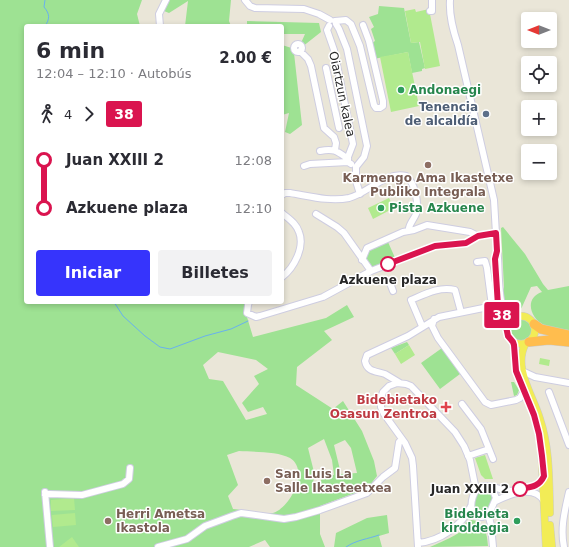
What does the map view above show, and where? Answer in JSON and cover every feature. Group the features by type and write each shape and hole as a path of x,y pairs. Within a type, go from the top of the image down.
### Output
{"highway":[{"path":"534,324 541,329 569,335"},
{"path":"527,342 549,340 569,342"}],"main road":[{"path":"513,342 520,344 532,339 535,332 534,324 526,316 517,316 510,321 506,329 508,336 513,342 516,371 534,415 539,434 544,476 546,547"},
{"path":"527,342 521,353 522,371 541,419 545,436 550,495 552,547"}],"street":[{"path":"160,24 159,14 166,0"},
{"path":"245,0 250,6 255,8 304,9 319,14 340,29 347,49 367,146 364,157 356,167 356,181 360,194"},
{"path":"430,11 432,11 432,0"},
{"path":"450,0 450,12 454,33 494,200 502,305 506,313 517,316"},
{"path":"332,23 346,20 351,24 360,46 374,105 376,108 380,108 383,106 383,101 369,41 363,25"},
{"name":"Oiartzun kalea","path":"332,23 327,30 334,50 353,144 348,160"},
{"path":"300,51 308,59 311,66 324,128 334,136 336,143 335,150"},
{"path":"326,68 339,128"},
{"path":"320,151 335,150 356,167"},
{"path":"304,166 348,160"},
{"path":"284,194 290,193 337,199 348,198 360,194 392,175 401,174 409,178 413,186 417,206 409,228 410,231"},
{"path":"316,214 344,233 371,271"},
{"path":"284,215 293,221 300,233 301,242 297,259 284,275"},
{"path":"362,260 368,248 382,241 427,225 470,232 478,236"},
{"path":"469,241 472,237 470,232"},
{"path":"248,304 247,312 256,317 323,297 371,271 435,246 469,241 478,236 496,233"},
{"path":"495,306 495,259 497,251"},
{"path":"477,262 485,261 488,268 495,306 505,322 506,329"},
{"path":"390,283 393,291"},
{"path":"422,326 411,300 439,289 449,288 455,290 461,312"},
{"path":"400,383 393,384 386,388 380,402 382,411 409,451 414,466 418,545 444,536 463,519 471,506 476,490 472,467 462,442 453,430 415,390 409,385 400,383 385,374 368,368 365,357 370,353 408,336 434,319 444,315 495,306"},
{"path":"434,319 432,326 438,338 485,402 491,405 516,400 520,398 524,391"},
{"path":"522,371 535,377 569,383"},
{"path":"549,392 569,445"},
{"path":"462,404 480,429 493,459"},
{"path":"158,547 187,539 206,526 241,513 275,519 284,519 320,510 367,493 383,477 395,468 399,442 402,439"},
{"path":"468,456 489,449"},
{"path":"472,467 479,479 496,494 496,501 488,514 493,547"},
{"path":"50,547 48,512 45,494 82,495 122,484 129,479 130,468"},
{"path":"536,486 544,476"},
{"path":"496,501 511,494 544,489 549,483"},
{"path":"476,490 481,487 508,490 540,486 550,495"},
{"path":"531,492 539,495 544,501"},
{"path":"564,547 562,534 569,492"},
{"path":"471,506 472,512 484,520 491,533"},
{"path":"463,519 470,516 478,517 488,514"}],"green space":[{"path":"0,0 142,0 137,14 140,24 24,24 24,304 246,304 244,307 253,337 326,318 347,305 354,317 324,331 332,340 297,367 296,385 333,409 343,401 362,431 374,461 377,476 370,485 363,490 320,506 320,534 325,547 270,547 265,540 249,547 0,547","holes":["218,352 256,360 268,369 254,376 259,384 242,403 248,412 263,407 267,414 246,420 223,381 209,379 203,365","324,439 332,460 334,475 323,473 319,488 313,487 314,472 308,448","345,440 351,448 357,473 341,474 334,445","239,451 279,454 290,458 296,464 298,479 295,488 286,504 279,510 273,513 259,513 233,509 228,496 238,485 227,455"]},
{"path":"164,0 231,0 229,21 230,24 185,24 188,1 169,13 159,9"},
{"path":"379,6 404,8 411,43 419,42 425,68 422,69 422,71 412,73 408,52 374,59 370,44 375,41 371,29 374,27 369,17 378,14"},
{"path":"415,9 416,12 429,9 440,66 425,69 420,42 411,43 405,11"},
{"path":"247,21 319,23 321,32 302,47 301,43 305,34 284,34 284,24 247,24"},
{"path":"284,46 298,50 294,53 302,125 290,134 285,132 289,113 284,114"},
{"name":"Andonaegi","path":"408,52 419,106 391,112 380,57"},
{"path":"389,198 394,208 373,219 368,208"},
{"path":"503,227 525,254 548,290 569,286 569,330 556,329 547,326 535,318 532,313 531,303 536,295 542,292 537,286 531,287 520,310 514,313 506,311 502,293 504,287 501,228"},
{"path":"388,242 396,260 372,270 363,260 368,250"},
{"path":"521,319 529,322 532,330 529,338 521,341 513,338 510,330 513,322"},
{"path":"407,342 409,345 395,354 391,348"},
{"path":"409,345 415,355 401,364 395,354"},
{"path":"442,348 460,374 440,389 421,363"},
{"path":"540,358 550,360 549,366 539,364"},
{"path":"511,382 514,382 519,390 517,395 514,396"},
{"path":"485,455 493,479 485,479 481,475 475,458"},
{"path":"488,488 491,490 493,498 488,511 481,515 475,513 475,498 481,489"},
{"path":"74,498 75,510 51,511 51,500"},
{"path":"75,513 76,525 53,527 52,515"},
{"path":"387,515 389,533 379,536 382,547 334,547 336,533 367,518"},
{"path":"471,520 476,521 484,528 488,546 430,547 459,533 468,526 465,523"},
{"path":"72,537 79,547 59,547"}],"waterway":[{"path":"45,0 44,7 49,16 46,24"},
{"path":"115,304 123,316 145,336 160,347 170,349 205,336 231,329 248,321"},
{"path":"346,547 358,541 379,535"}],"bus line":[{"name":"38","path":"388,264 435,246 466,243 478,236 496,233 497,251 495,259 498,306 505,322 508,336 514,345 516,371 537,424 541,444 544,476 541,482 536,486 520,489"}],"place":[{"name":"Andonaegi","path":"401,90"},
{"name":"Tenencia de alcaldía","path":"486,114"},
{"name":"Karmengo Ama Ikastetxe Publiko Integrala","path":"428,165"},
{"name":"Pista Azkuene","path":"381,208"},
{"name":"Azkuene plaza","path":"388,264"},
{"name":"Bidebietako Osasun Zentroa","path":"446,407"},
{"name":"San Luis La Salle Ikasteetxea","path":"267,481"},
{"name":"Juan XXIII 2","path":"520,489"},
{"name":"Herri Ametsa Ikastola","path":"108,521"},
{"name":"Bidebieta kiroldegia","path":"517,521"}]}
